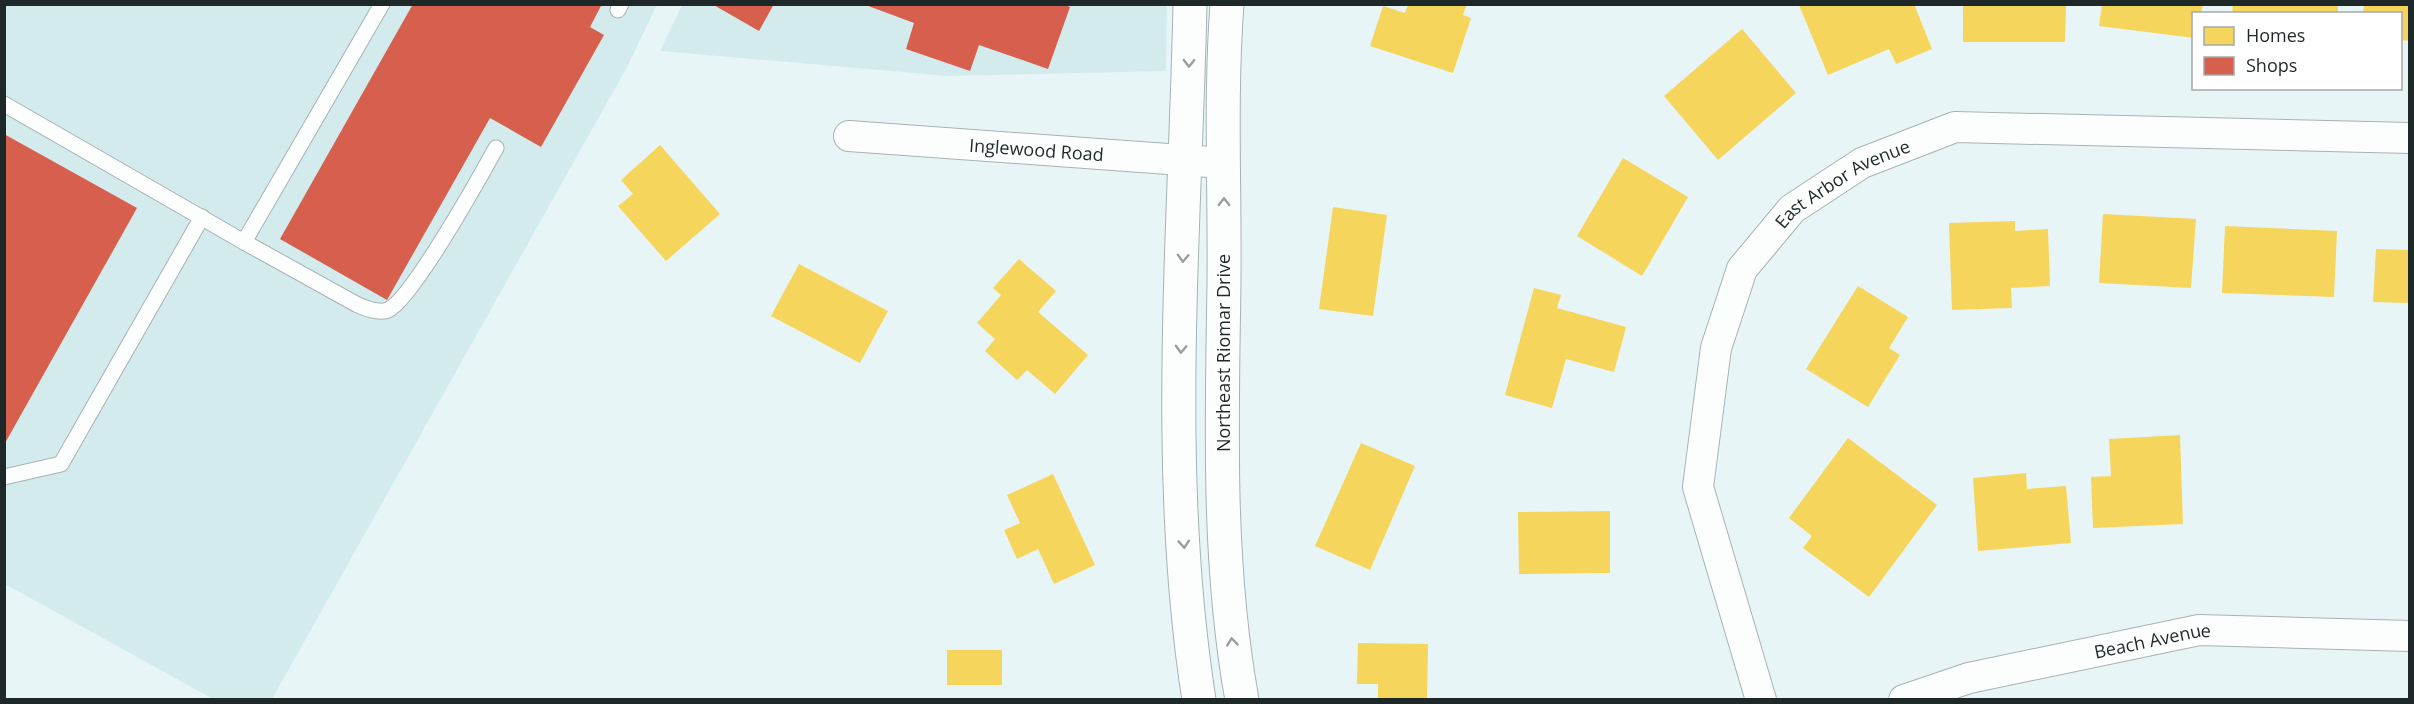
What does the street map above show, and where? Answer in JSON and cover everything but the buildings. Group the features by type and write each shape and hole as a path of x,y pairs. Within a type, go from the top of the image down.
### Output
{"street":[{"path":"1190,4 1178,451 1191,651 1198,699"},
{"name":"Northeast Riomar Drive","path":"1227,4 1221,394 1224,560 1233,649 1242,699"},
{"name":"East Arbor Avenue","path":"1761,699 1698,486 1716,348 1742,269 1792,209 1862,163 1955,127 2409,138"},
{"name":"Inglewood Road","path":"849,136 1223,163"},
{"name":"Beach Avenue","path":"1904,699 1969,678 2199,630 2409,636"}],"lane":[{"path":"244,242 381,4"},
{"path":"4,104 244,242 356,304 376,311 388,310 404,295 459,214 496,148"},
{"path":"4,477 61,464 202,217"}],"shaded area":[{"path":"5,5 657,5 626,69 272,699 213,699 5,584"},
{"path":"682,5 1167,5 1166,71 949,76 660,51"}]}
